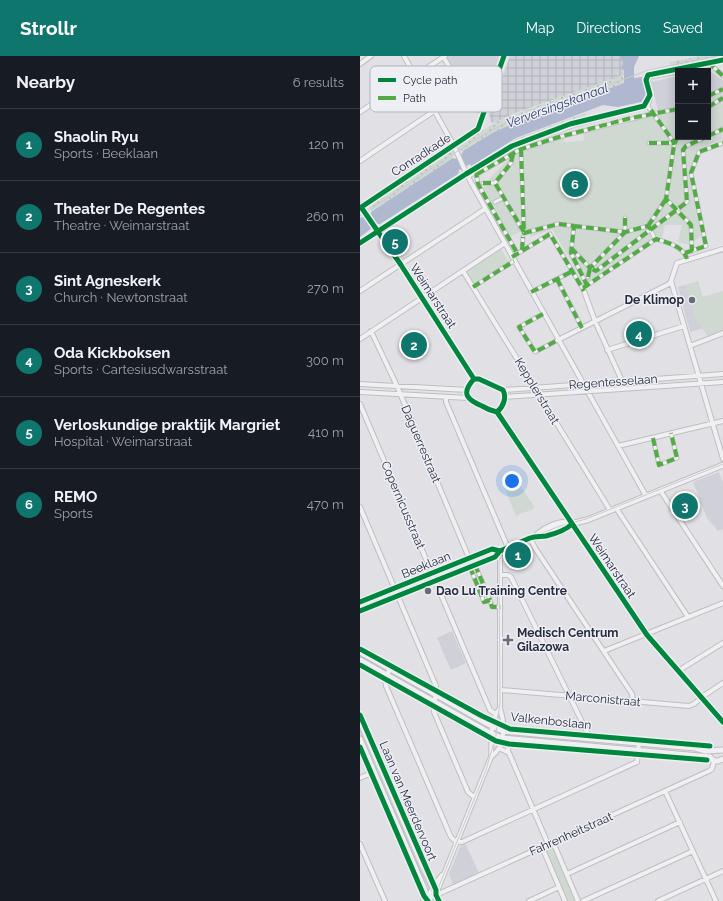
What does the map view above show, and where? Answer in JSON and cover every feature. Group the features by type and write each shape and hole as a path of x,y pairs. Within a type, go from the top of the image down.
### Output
{"street":[{"path":"360,64 371,56"},
{"path":"404,56 410,66"},
{"path":"430,66 444,56 450,66"},
{"name":"Conradkade","path":"501,66 504,56"},
{"path":"692,68 710,64 723,76"},
{"path":"647,105 651,96 648,78 675,72"},
{"path":"711,95 723,89"},
{"path":"711,105 723,98"},
{"path":"719,101 723,104"},
{"path":"360,112 370,105"},
{"path":"647,105 673,144"},
{"path":"518,253 479,179 480,167 518,146 575,125 647,105"},
{"path":"479,179 521,149 559,137 675,110"},
{"path":"360,161 433,112"},
{"path":"435,112 454,146 463,168 485,209 646,496"},
{"name":"Conradkade","path":"360,207 478,129 485,113"},
{"path":"711,136 723,129"},
{"path":"524,233 558,224 625,232 648,226 666,199 673,144 676,140"},
{"path":"571,248 590,268 596,270 652,231 686,202 683,150 686,146 700,140"},
{"path":"685,253 706,246 695,202 691,172 699,152 721,144 718,141"},
{"path":"649,143 673,144"},
{"path":"521,149 524,233"},
{"path":"495,183 511,163 512,154"},
{"path":"360,243 467,176 495,183"},
{"path":"495,183 502,198 524,233"},
{"path":"494,202 502,198"},
{"path":"666,199 690,225 692,251"},
{"name":"Weimarstraat","path":"360,207 368,216 401,265 474,379"},
{"path":"360,291 485,209"},
{"path":"587,285 587,278 590,268 625,232 625,218"},
{"path":"574,226 571,253 587,285"},
{"path":"648,226 655,239"},
{"path":"473,287 513,259 522,250 550,234 583,289 595,322 622,381"},
{"path":"522,250 524,237"},
{"path":"655,239 675,245 685,253 687,259"},
{"path":"583,289 655,239"},
{"path":"360,339 505,243"},
{"path":"723,249 675,264 671,281 723,459"},
{"name":"Kepplerstraat","path":"463,271 610,510"},
{"path":"531,292 573,271"},
{"path":"557,279 582,328"},
{"path":"543,314 519,327 535,352 656,291 669,284 671,281"},
{"path":"607,350 684,326"},
{"name":"Daguerrestraat","path":"371,331 397,386 469,558"},
{"path":"690,346 723,334"},
{"name":"Regentesselaan","path":"503,390 723,374"},
{"path":"360,392 468,398 481,406 497,412 500,409 505,397 503,390 479,379 474,379 468,390 468,398"},
{"name":"Regentesselaan","path":"505,397 723,382"},
{"path":"360,384 468,390"},
{"path":"446,397 446,402 508,548"},
{"name":"Copernicusstraat","path":"360,404 490,710 496,714"},
{"name":"Weimarstraat","path":"497,412 647,635 723,722"},
{"path":"618,446 723,422"},
{"path":"653,438 659,465 678,458 671,433"},
{"name":"Beeklaan","path":"360,611 495,557 500,551 533,537 543,529 563,522 572,524 587,520 723,465"},
{"path":"660,490 723,586"},
{"path":"360,507 436,686 434,712 468,792 475,798"},
{"path":"616,508 688,617"},
{"path":"533,537 535,548 632,694 633,701"},
{"name":"Beeklaan","path":"360,602 492,549 500,551"},
{"path":"491,757 494,755 502,738 504,724 500,708 500,551"},
{"path":"473,566 484,602 490,600"},
{"path":"473,566 492,607 500,607"},
{"path":"500,575 508,575 510,577 589,738"},
{"path":"604,651 647,635 723,603"},
{"path":"678,671 723,643"},
{"name":"Valkenboslaan","path":"360,652 435,695 503,731 695,748 712,757"},
{"path":"360,660 492,734"},
{"path":"390,669 386,675 386,686 451,838 457,842 462,842 637,762 639,743"},
{"name":"Marconistraat","path":"501,690 689,706 723,684"},
{"path":"436,895 491,757 492,726 496,714 500,708"},
{"name":"Laan van Meerdervoort","path":"360,723 421,864 439,901"},
{"name":"Valkenboslaan","path":"492,734 509,741 712,757"},
{"name":"Laan van Meerdervoort","path":"360,739 424,888 426,900"},
{"path":"509,741 508,752 548,844"},
{"path":"498,748 508,752"},
{"path":"723,750 716,750 712,757 718,761 723,759"},
{"name":"Fahrenheitstraat","path":"426,900 709,771 712,769 712,757"},
{"path":"360,778 374,772"},
{"path":"665,791 716,901"},
{"path":"567,874 680,822"},
{"path":"553,842 578,901"},
{"path":"360,844 385,901"},
{"path":"542,847 565,901"},
{"path":"583,901 693,851"},
{"path":"426,900 433,887 446,870"},
{"path":"658,901 723,871"},
{"path":"529,901 559,887"}],"shaded area":[{"path":"445,56 499,56 496,66 451,66"},
{"path":"510,56 620,56 623,63 624,75 515,113 494,123 491,122 489,114 490,112 502,112 502,78"},
{"path":"700,56 723,57 671,66 670,62"},
{"path":"711,72 723,80 723,87 711,93"},
{"path":"622,75 624,83 494,132 463,151 464,149 461,151 458,147 502,119"},
{"path":"675,77 675,108 658,111 651,82"},
{"path":"723,91 723,139 697,150 689,173 701,236 689,245 678,242 682,225 665,225 662,238 657,237 652,231 651,240 584,285 552,229 531,237 529,234 520,232 511,236 509,235 483,187 486,185 486,182 511,157 525,150 564,137 564,142 584,141 583,131 612,127 628,123 628,120 675,112 675,140 711,140 711,97"},
{"path":"585,113 586,118 573,121 513,142 488,157 516,139"},
{"path":"453,150 453,158 372,211 369,207"},
{"path":"501,249 509,262 474,284 466,271"},
{"name":"De Klimop","path":"698,281 710,326 690,332 678,287"},
{"path":"697,282 701,297 723,291 723,330 707,336 696,321 685,285"},
{"path":"719,472 723,483 723,529 718,531 707,518 693,482"},
{"path":"513,474 535,508 516,516 501,480"},
{"path":"452,631 466,663 451,670 437,638"},
{"path":"464,841 479,873 453,884 449,874 462,842"},
{"path":"550,847 554,848 576,901 568,901 546,853 547,849"}],"water":[{"path":"620,56 639,56 634,67 634,78 642,77 648,94 643,104 641,102 618,107 603,105 516,138 472,167 470,164 459,170 458,174 380,224 377,224 360,237 361,217 364,218 371,214 371,212 453,158 455,159 462,154 463,151 494,132 624,83 624,70 621,69 623,63"}],"tram line":[{"path":"360,216 470,143 507,122 649,70 717,56"},
{"path":"433,901 486,770 496,735 500,701 499,561 503,551 509,546 560,526 586,519 723,464"},
{"path":"360,728 420,867 435,897"}],"marked path":[{"path":"708,62 723,76"},
{"path":"711,95 723,89"},
{"path":"711,105 723,98"},
{"path":"651,110 673,141 674,145"},
{"path":"477,174 521,149 559,137 631,118 675,110"},
{"path":"711,135 723,129"},
{"path":"676,140 674,145 666,199 691,225 692,251"},
{"path":"588,277 590,268 596,271 687,202 683,150 686,146 699,140"},
{"path":"649,143 673,143"},
{"path":"685,253 706,246 691,173 699,152 723,143"},
{"path":"521,149 524,233 558,224 574,226 571,253 587,285"},
{"path":"513,154 511,163 495,183 524,232"},
{"path":"474,173 476,172 478,184 517,253"},
{"path":"483,183 495,183"},
{"path":"648,226 666,199"},
{"path":"571,248 590,268 625,232 625,218"},
{"path":"574,226 625,232 648,226 652,231"},
{"path":"512,257 550,234 584,291"},
{"path":"522,250 523,237"},
{"path":"583,288 656,239 679,248 687,259"},
{"path":"473,287 514,261"},
{"path":"531,292 573,271"},
{"path":"557,279 582,328"},
{"path":"543,314 519,327 535,352 558,340"},
{"path":"653,438 659,465 677,458 671,433"},
{"path":"475,565 490,600"},
{"path":"470,567 484,602 490,600 492,607 501,607"}],"cycle path":[{"path":"500,66 504,56"},
{"path":"360,243 512,146 570,124 644,106 650,95 646,80 648,75 723,60"},
{"path":"360,208 478,129 484,112"},
{"path":"361,207 401,265 474,379"},
{"path":"474,379 479,379 503,390 505,396 504,402 497,412"},
{"path":"474,379 467,389 470,399 477,404 497,412"},
{"path":"497,412 647,635 723,722"},
{"path":"360,611 495,557 500,551 530,538 553,534 572,524"},
{"path":"360,602 492,549 500,551"},
{"path":"360,649 482,716 510,729 710,746"},
{"path":"360,665 496,741 509,744 707,760"},
{"path":"360,715 436,890 436,895 439,901"},
{"path":"360,747 424,896 428,901"}],"place":[{"name":"REMO","path":"575,184"},
{"name":"Verloskundige praktijk Margriet","path":"395,242"},
{"name":"De Klimop","path":"692,300"},
{"name":"Oda Kickboksen","path":"639,334"},
{"name":"Theater De Regentes","path":"414,345"},
{"name":"Sint Agneskerk","path":"685,506"},
{"name":"Shaolin Ryu","path":"518,555"},
{"name":"Dao Lu Training Centre","path":"428,591"},
{"name":"Medisch Centrum Gilazowa","path":"508,640"}],"water label":[{"name":"Verversingskanaal","path":"557,105"}]}
